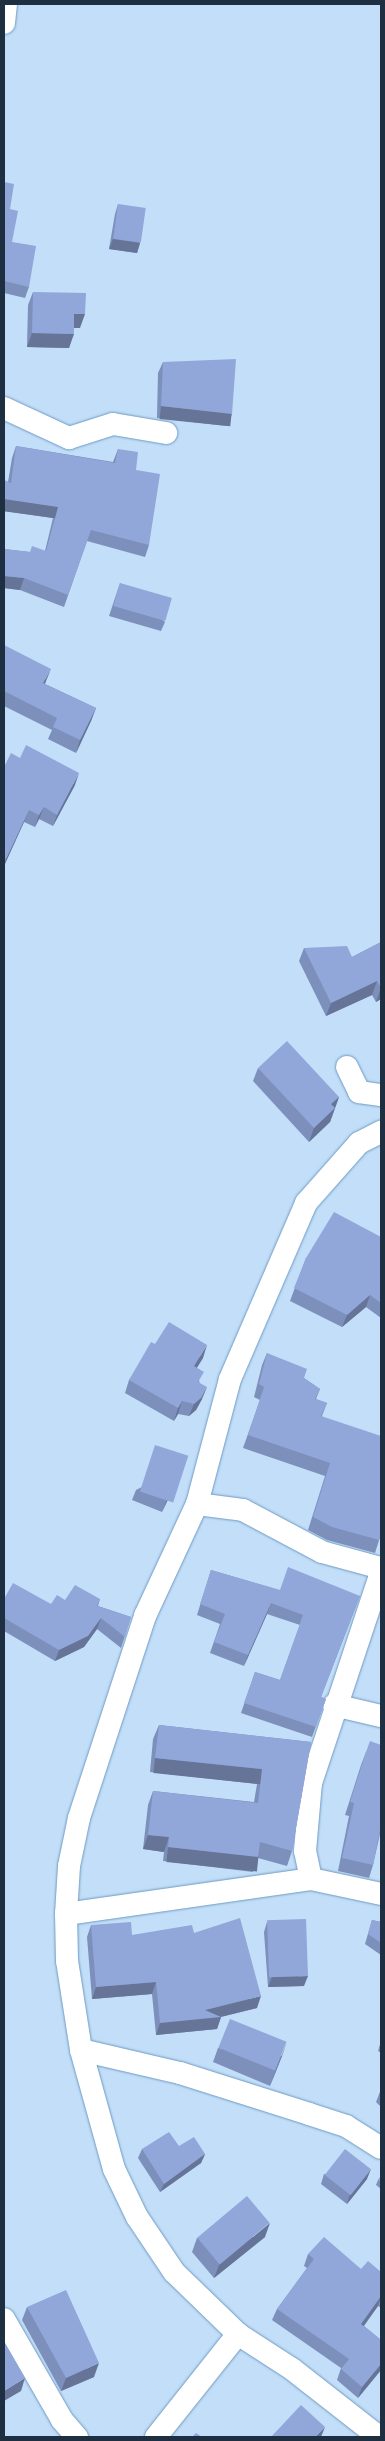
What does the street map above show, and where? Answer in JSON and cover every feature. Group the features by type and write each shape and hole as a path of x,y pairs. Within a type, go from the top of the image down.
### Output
{"street":[{"path":"4,23 6,4"},
{"path":"4,408 69,438 113,424 166,433"},
{"path":"347,1068 359,1092 381,1095"},
{"path":"379,2437 292,2369 238,2334 174,2272 137,2217 114,2169 81,2050 67,1961 66,1914 69,1866 79,1818 145,1616 197,1504 230,1379 306,1203 359,1143 381,1132"},
{"path":"197,1504 243,1510 322,1552 381,1568"},
{"path":"311,1879 305,1851 311,1783 334,1705 381,1572"},
{"path":"334,1705 381,1716"},
{"path":"66,1914 311,1879 381,1894"},
{"path":"81,2050 180,2073 346,2126 381,2148"},
{"path":"4,2319 62,2420 77,2437"},
{"path":"156,2437 238,2334"}],"building":[{"path":"4,182 14,184 10,209 18,211 12,242 36,246 29,287 4,281"},
{"path":"118,204 146,208 141,243 113,239"},
{"path":"33,292 86,293 85,314 74,314 74,334 32,333"},
{"path":"236,359 232,414 161,406 163,362"},
{"path":"16,446 115,463 118,449 138,452 136,470 160,474 149,545 91,530 68,595 24,578 4,576 4,549 30,552 32,546 46,551 58,507 4,499 4,480 11,483"},
{"path":"120,583 172,598 165,621 113,606"},
{"path":"4,645 51,669 43,683 96,708 80,740 53,727 57,718 4,691"},
{"path":"26,745 79,773 57,815 44,807 39,815 29,810 6,859 4,858 4,767 11,753 20,758"},
{"path":"381,942 381,988 377,981 331,1003 304,948 347,946 352,957"},
{"path":"287,1041 339,1097 331,1104 335,1108 314,1128 258,1068"},
{"path":"334,1212 381,1237 381,1303 370,1295 347,1315 294,1288 306,1258"},
{"path":"169,1322 207,1345 194,1366 204,1372 198,1382 207,1387 201,1398 194,1404 182,1401 178,1408 129,1380 151,1342 155,1344"},
{"path":"267,1353 307,1369 304,1378 320,1389 315,1399 327,1403 321,1416 381,1436 381,1534 379,1540 332,1527 313,1517 330,1463 248,1435 264,1387 259,1384"},
{"path":"155,1445 188,1456 173,1502 140,1492"},
{"path":"288,1567 360,1596 321,1697 326,1699 316,1727 244,1703 255,1672 280,1680 303,1615 271,1603 248,1655 214,1642 225,1614 200,1604 211,1570 280,1590"},
{"path":"13,1583 51,1604 57,1595 65,1600 75,1585 100,1599 97,1606 131,1617 125,1637 101,1618 88,1636 59,1650 4,1618 4,1599"},
{"path":"159,1725 311,1742 292,1851 260,1842 258,1857 168,1847 169,1837 148,1835 153,1791 258,1803 262,1769 155,1758"},
{"path":"370,1741 381,1745 381,1825 373,1865 342,1858 354,1803 350,1802"},
{"path":"240,1918 261,1996 205,2010 221,2017 160,2023 156,1982 96,1987 91,1925 131,1922 132,1935 192,1925 194,1933"},
{"path":"306,1919 308,1976 269,1977 267,1920"},
{"path":"372,1920 381,1922 381,1943 368,1934"},
{"path":"230,2019 287,2042 275,2071 218,2048"},
{"path":"169,2132 179,2146 194,2137 205,2154 164,2184 142,2149"},
{"path":"345,2149 371,2169 351,2195 325,2175"},
{"path":"247,2196 269,2223 220,2265 197,2238"},
{"path":"324,2237 361,2269 368,2261 381,2272 381,2296 361,2324 381,2340 381,2364 362,2387 341,2369 349,2359 277,2309 314,2259 308,2254"},
{"path":"66,2290 99,2363 66,2378 27,2307"},
{"path":"4,2342 25,2378 4,2391"},
{"path":"301,2405 325,2427 315,2437 271,2437"},
{"path":"196,2433 202,2437 192,2437"}]}
